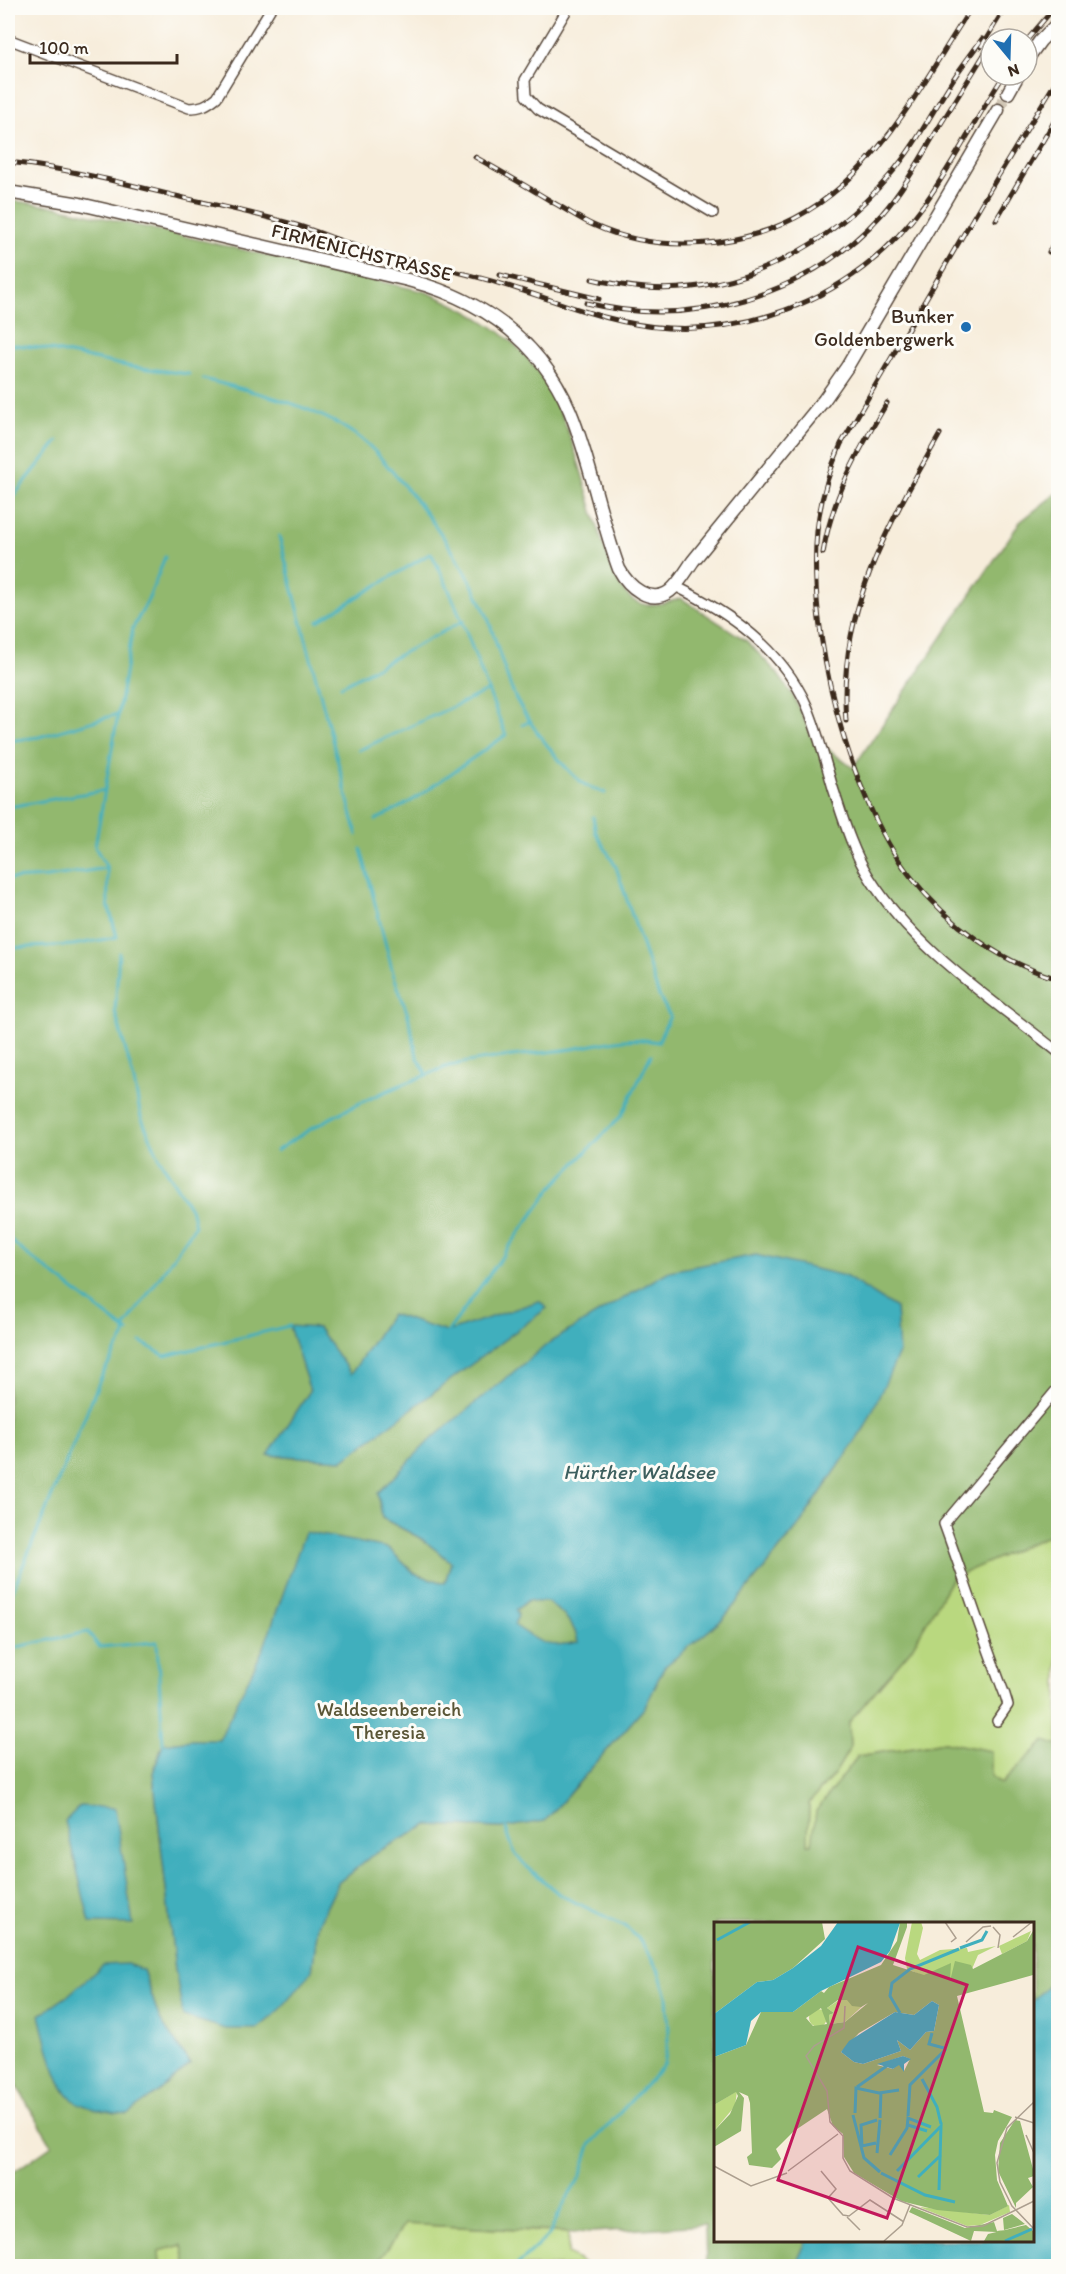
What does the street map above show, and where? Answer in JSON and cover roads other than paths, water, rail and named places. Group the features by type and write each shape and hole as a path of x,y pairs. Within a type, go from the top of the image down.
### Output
{"street":[{"path":"8,39 189,108 199,108 208,105 217,97 271,8"},
{"path":"568,8 525,80 526,96 538,109 713,213"},
{"path":"1039,42 1059,23"},
{"path":"1008,93 1011,87"},
{"path":"998,110 847,367 824,400 675,586 726,613 744,626 782,664 796,684 808,707 843,819 856,851 868,875 886,901 919,938 1059,1052"},
{"name":"FIRMENICHSTRASSE","path":"8,192 80,204 408,280 445,291 481,308 529,347 558,388 576,428 612,548 623,576 633,588 645,594 660,595 675,586"},
{"path":"997,1722 1008,1705 944,1524 1059,1388"}],"water":[{"name":"Hürther Waldsee","path":"756,1255 845,1276 896,1308 899,1353 865,1427 797,1528 723,1619 664,1667 645,1707 545,1821 501,1828 428,1825 375,1853 338,1883 318,1925 312,1971 279,2011 257,2029 226,2029 183,2016 175,1969 153,1773 163,1744 192,1740 219,1740 264,1647 305,1532 388,1548 415,1574 445,1583 451,1562 422,1539 382,1518 378,1493 430,1440 550,1342 669,1271","holes":["528,1600 547,1602 563,1614 571,1623 578,1642 557,1645 543,1643 514,1625 518,1616 516,1610"]},
{"path":"539,1301 547,1308 343,1460 268,1455 310,1391 289,1326 318,1328 351,1374 391,1314 447,1332"},
{"path":"80,1806 115,1808 133,1924 90,1923 65,1821"},
{"path":"127,1964 143,1970 160,2020 190,2064 161,2090 127,2114 85,2106 66,2093 52,2060 40,2015 66,1997 103,1965"},
{"path":"1058,1976 1058,2266 795,2266 807,2241 1033,2241 1033,2000"}],"waterway":[{"path":"8,344 41,348 132,367 189,374"},
{"path":"203,379 302,407 339,424 373,449 423,509 467,576 486,613 511,689 529,720 556,757 576,777 586,785 605,793"},
{"path":"8,503 58,441"},
{"path":"279,536 357,835"},
{"path":"318,621 431,553 461,620 506,735 413,800 376,820"},
{"path":"8,948 73,945 117,937 108,904 107,868 95,847 133,628 149,598 165,557"},
{"path":"341,686 463,621"},
{"path":"359,750 487,691"},
{"path":"8,741 39,737 118,714"},
{"path":"522,725 531,721"},
{"path":"8,807 105,790"},
{"path":"276,1151 345,1110 449,1066 615,1041 636,1039 658,1042 670,1016 659,996 616,867 596,833 593,817"},
{"path":"361,849 393,973 408,1015 417,1056 427,1075"},
{"path":"8,879 47,877 107,868"},
{"path":"8,1602 102,1375 125,1335 125,1327 195,1226 192,1212 161,1161 141,1117 115,1011 119,953"},
{"path":"447,1333 553,1186 622,1115 651,1055"},
{"path":"8,1237 128,1332"},
{"path":"141,1342 165,1356 289,1326"},
{"path":"12,1648 88,1632 99,1647 157,1642 163,1744"},
{"path":"506,1828 514,1852 525,1865 560,1895 625,1926 638,1938 658,1969 667,1996 669,2033 664,2065 590,2145 580,2178 564,2203 549,2235 516,2266"}],"tunnel":[{"path":"998,110 1008,93"}],"railway":[{"path":"475,157 588,223 623,236 654,242 686,244 718,242 765,231 805,212 840,187 870,157 897,123 971,8"},
{"path":"993,27 1005,8"},
{"path":"1038,27 1054,8"},
{"path":"592,279 646,288 681,288 715,283 749,274 812,243 840,223 890,175 909,151 958,72 979,43"},
{"path":"586,303 626,310 666,312 706,308 745,300 783,286 818,267 851,243 889,205 979,62"},
{"path":"1058,78 841,444 829,475 820,509 816,572 826,664 837,712 851,759 868,803 888,843 911,877 959,926 977,940 1016,963 1058,979"},
{"path":"8,162 94,176 267,217 371,251 482,278 603,317 646,326 694,328 746,322 772,315 820,295 864,267 887,247 926,202 997,87"},
{"path":"996,220 1058,115"},
{"path":"1049,252 1058,235"},
{"path":"500,275 599,299"},
{"path":"823,553 833,513 848,475 887,403"},
{"path":"846,721 845,681 858,607 885,536 940,434"}],"place":[{"name":"Bunker Goldenbergwerk","path":"966,327"}],"park label":[{"name":"Waldseenbereich Theresia","path":"389,1720"}]}
